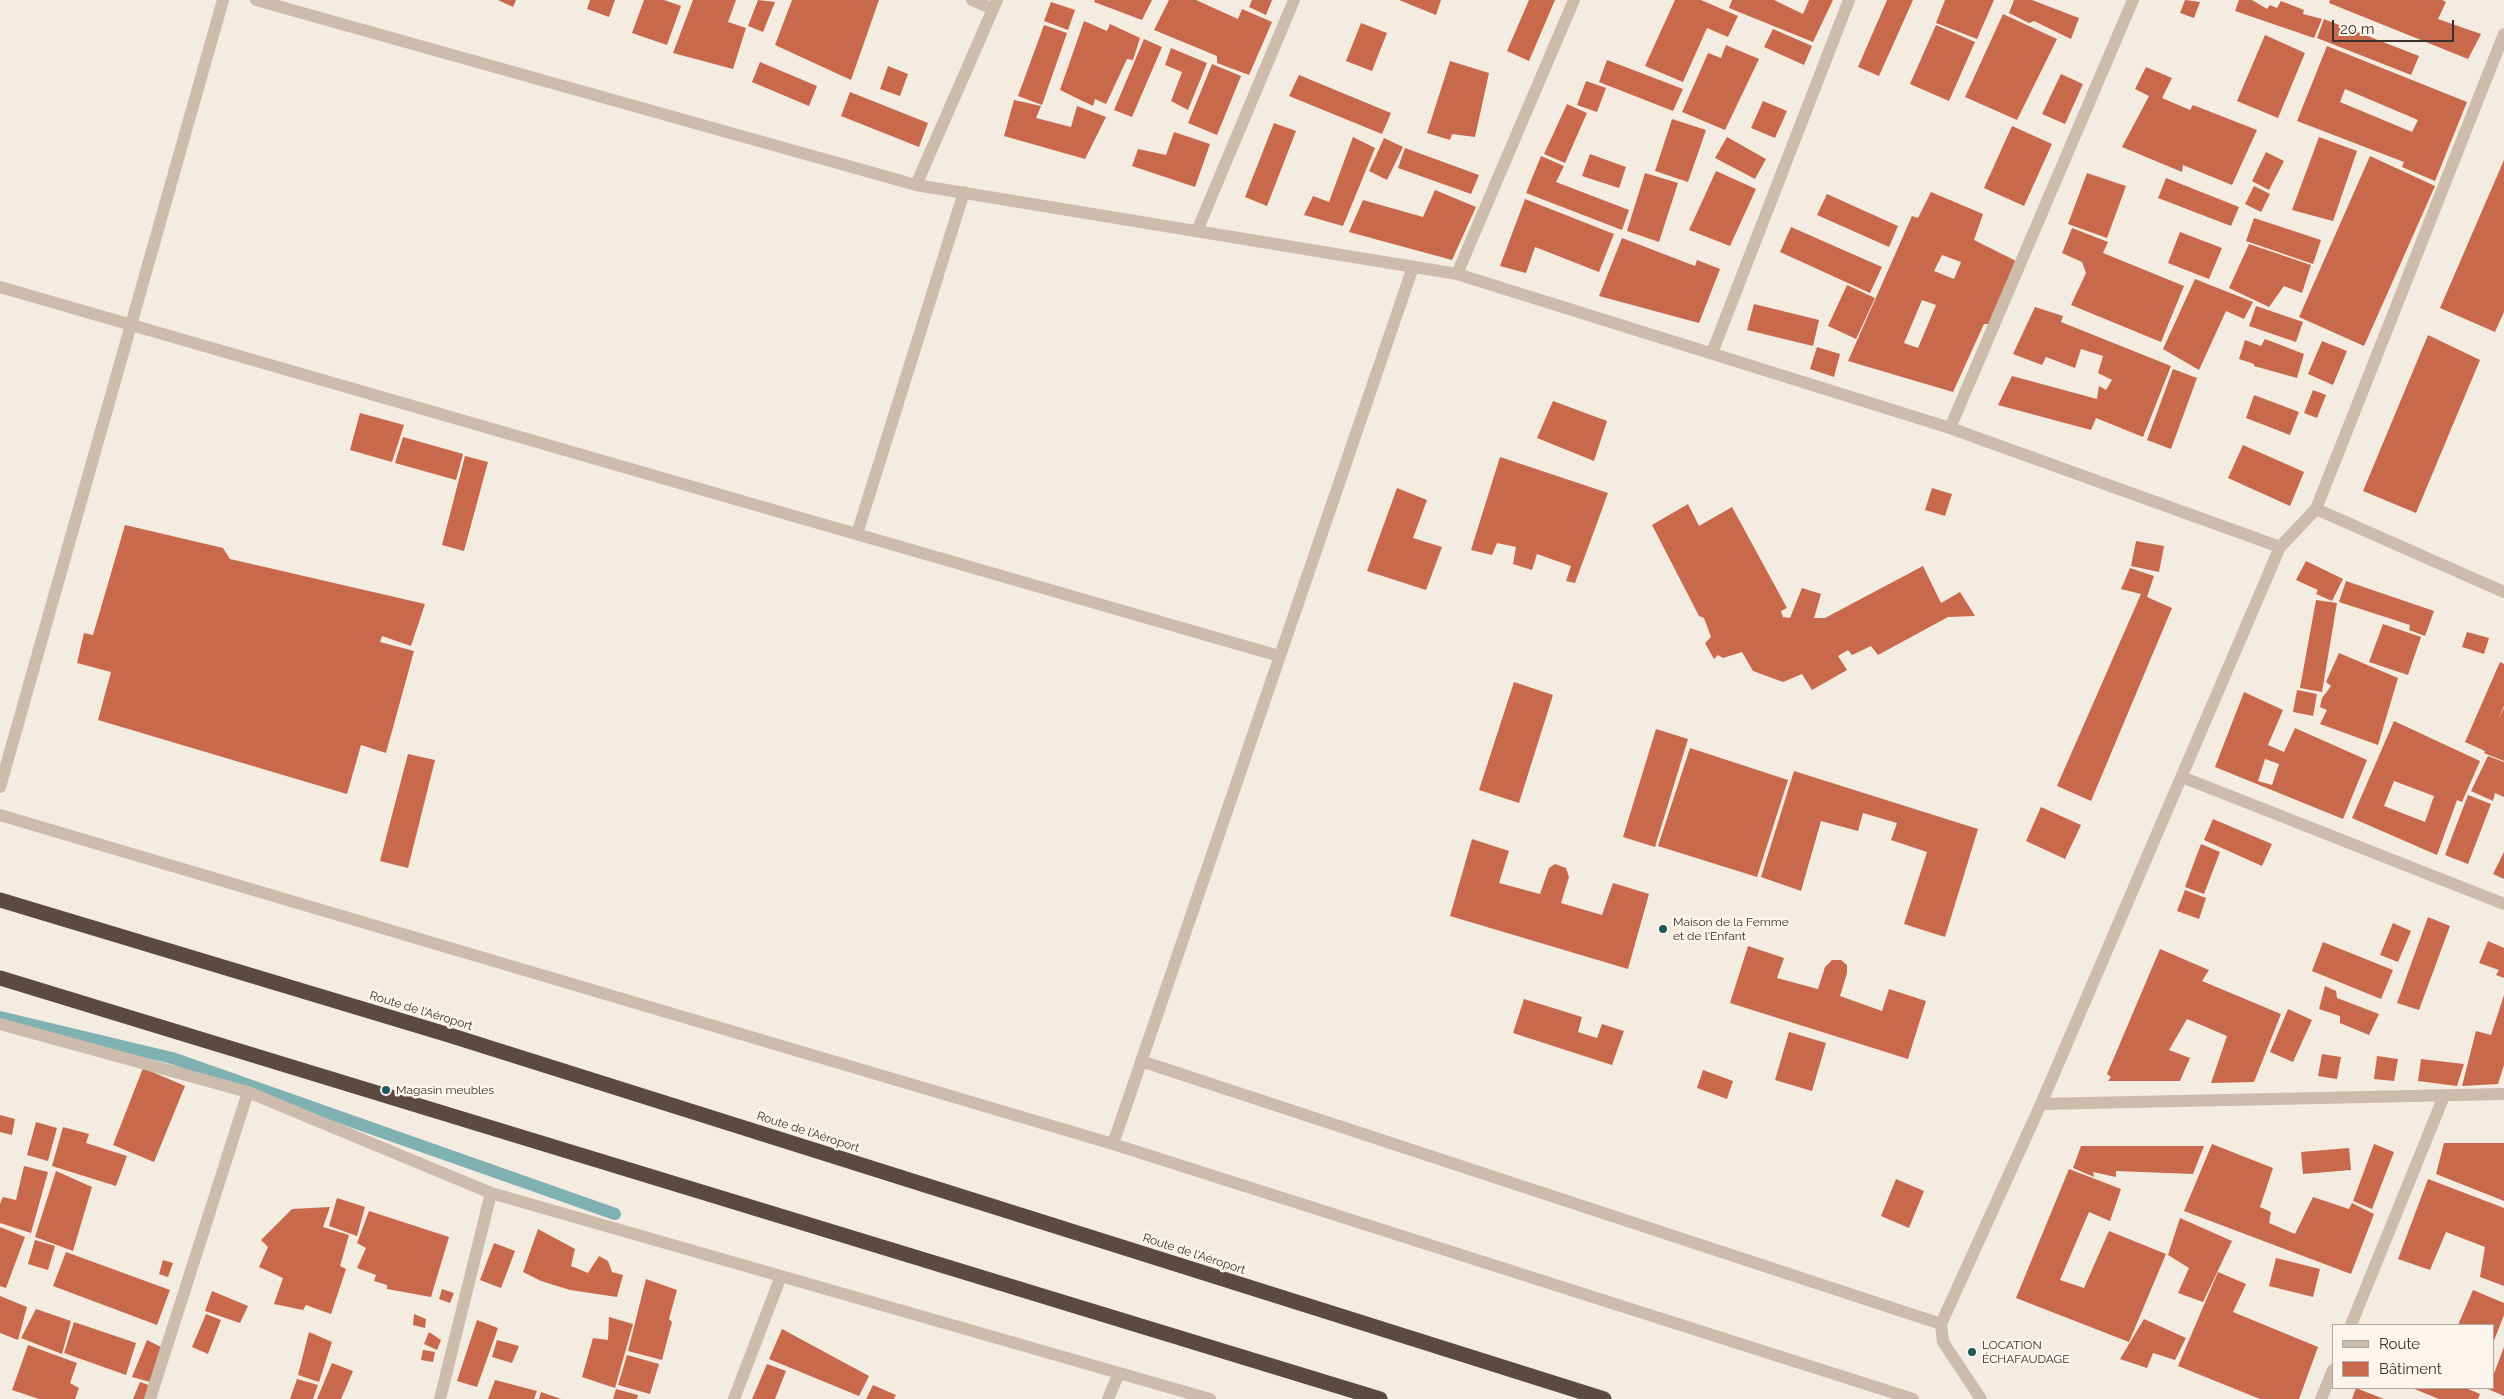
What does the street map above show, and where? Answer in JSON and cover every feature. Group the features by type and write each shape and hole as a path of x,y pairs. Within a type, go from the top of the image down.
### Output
{"highway":[{"name":"Route de l'Aéroport","path":"0,900 450,1035 1604,1399"},
{"path":"0,978 1380,1399"}],"street":[{"path":"0,787 132,325 222,0"},
{"path":"256,0 916,185 1457,274 1950,428 2280,546"},
{"path":"916,185 995,4 972,0"},
{"path":"1197,231 1294,0"},
{"path":"1457,274 1574,0"},
{"path":"1712,353 1849,0"},
{"path":"1950,428 2133,0"},
{"path":"1981,1399 1943,1342 1941,1324 2041,1104 2280,546 2316,509 2504,34"},
{"path":"857,534 964,192"},
{"path":"1113,1144 1413,268"},
{"path":"0,287 1279,656"},
{"path":"2316,509 2504,592"},
{"path":"2182,777 2504,904"},
{"path":"0,815 1113,1144 1913,1399"},
{"path":"0,1024 248,1092 491,1193 1210,1399"},
{"path":"1141,1062 1941,1324"},
{"path":"150,1399 248,1092"},
{"path":"2041,1104 2504,1094"},
{"path":"2351,1324 2444,1096"},
{"path":"440,1399 491,1193"},
{"path":"734,1399 781,1276"},
{"path":"2321,1399 2332,1372"},
{"path":"1108,1399 1119,1373"}],"building":[{"path":"498,0 516,0 513,7"},
{"path":"590,0 615,0 609,17 587,9"},
{"path":"644,0 664,0 681,6 667,45 632,33"},
{"path":"693,0 736,0 728,22 746,28 733,69 673,53"},
{"path":"758,0 775,2 763,32 748,26"},
{"path":"792,0 879,0 851,80 775,45"},
{"path":"1095,0 1152,0 1142,20 1094,2"},
{"path":"1169,0 1196,0 1238,19 1242,9 1272,22 1249,75 1217,63 1217,56 1154,30"},
{"path":"1252,0 1272,0 1266,15 1249,7"},
{"path":"1399,0 1441,0 1436,15"},
{"path":"1529,0 1555,0 1529,61 1507,51"},
{"path":"1675,0 1701,0 1738,16 1728,37 1707,28 1683,82 1645,66"},
{"path":"1732,0 1774,0 1803,14 1809,0 1833,0 1813,42 1729,8"},
{"path":"1887,0 1913,0 1879,76 1858,67"},
{"path":"1945,0 1994,0 1977,39 1936,23"},
{"path":"2014,0 2032,0 2079,18 2071,39 2034,21 2029,23 2009,13"},
{"path":"2185,0 2200,2 2194,18 2180,13"},
{"path":"2239,0 2252,0 2267,9 2270,5 2277,8 2281,1 2304,10 2303,14 2322,19 2314,38 2235,11"},
{"path":"2330,0 2442,0 2446,2 2438,19 2481,34 2468,59 2329,3"},
{"path":"1051,2 1075,10 1068,30 1044,21"},
{"path":"2003,14 2057,39 2017,120 1965,97"},
{"path":"2324,19 2419,56 2411,75 2317,38"},
{"path":"1084,21 1107,31 1110,24 1140,38 1133,60 1127,59 1106,104 1095,99 1093,106 1060,90"},
{"path":"1361,23 1387,33 1372,71 1346,61"},
{"path":"1044,25 1067,33 1042,105 1018,96"},
{"path":"1936,25 1975,42 1949,101 1910,84"},
{"path":"1773,29 1812,46 1804,65 1764,47"},
{"path":"2265,35 2305,53 2278,118 2237,101"},
{"path":"1144,39 1162,47 1132,117 1114,110"},
{"path":"1726,45 1759,59 1725,130 1682,112 1708,53 1721,58"},
{"path":"2327,46 2467,102 2435,181 2402,167 2404,162 2297,121","holes":["2345,89 2418,120 2412,132 2340,102"]},
{"path":"1171,48 1207,63 1188,110 1171,101 1182,72 1165,65"},
{"path":"1607,60 1683,89 1673,111 1599,82"},
{"path":"1450,61 1489,73 1475,137 1452,134 1450,140 1427,133"},
{"path":"760,62 817,86 809,106 752,82"},
{"path":"1212,64 1241,76 1217,135 1188,123"},
{"path":"888,66 908,74 900,96 880,89"},
{"path":"2146,67 2172,78 2162,98 2190,110 2193,105 2257,130 2232,185 2183,165 2182,172 2122,147 2149,96 2135,89"},
{"path":"2061,74 2083,84 2065,124 2042,114"},
{"path":"1299,75 1391,113 1382,134 1289,96"},
{"path":"1586,81 1606,88 1597,112 1577,105"},
{"path":"850,92 928,123 919,147 841,116"},
{"path":"1014,100 1041,106 1036,118 1071,127 1077,106 1106,117 1085,159 1004,136"},
{"path":"1763,101 1787,111 1775,138 1751,128"},
{"path":"1567,104 1587,113 1565,163 1544,154"},
{"path":"1672,119 1706,130 1688,182 1655,171"},
{"path":"1274,123 1296,131 1267,206 1245,197"},
{"path":"2012,126 2052,144 2024,206 1984,188"},
{"path":"1174,132 1210,144 1195,187 1132,166 1138,149 1166,155"},
{"path":"1353,137 1375,148 1343,226 1304,215 1313,196 1329,202"},
{"path":"1727,137 1766,159 1755,179 1715,158"},
{"path":"2319,137 2357,151 2333,221 2292,210"},
{"path":"1384,138 1403,147 1387,180 1369,171"},
{"path":"1405,148 1479,175 1471,194 1398,168"},
{"path":"2266,152 2284,161 2269,190 2252,181"},
{"path":"1590,154 1626,167 1619,188 1582,176"},
{"path":"1541,156 1564,166 1556,182 1629,210 1622,230 1526,193"},
{"path":"2370,156 2435,186 2364,346 2299,317"},
{"path":"2504,160 2504,312 2495,332 2440,308"},
{"path":"1716,171 1756,189 1730,246 1689,230"},
{"path":"1645,173 1678,183 1659,242 1627,231"},
{"path":"2087,173 2126,186 2107,238 2068,224"},
{"path":"2166,178 2239,207 2231,226 2158,198"},
{"path":"2254,186 2270,194 2261,212 2245,204"},
{"path":"1435,190 1476,207 1452,260 1349,232 1363,200 1423,217"},
{"path":"1931,192 1983,214 1974,240 2016,261 1990,324 1984,324 1953,392 1848,361 1912,216 1918,218","holes":["1942,255 1961,262 1954,279 1934,271","1922,300 1936,305 1918,348 1904,343"]},
{"path":"1827,194 1898,226 1889,247 1817,215"},
{"path":"1525,199 1614,234 1599,272 1535,247 1526,273 1500,266"},
{"path":"2254,218 2321,240 2313,264 2246,241"},
{"path":"1791,227 1882,267 1870,293 1780,252"},
{"path":"2072,228 2108,242 2103,253 2184,286 2161,342 2071,305 2086,273 2082,262 2062,253"},
{"path":"2180,232 2222,248 2209,279 2168,263"},
{"path":"1622,238 1695,266 1697,260 1720,269 1699,323 1599,296"},
{"path":"2249,244 2311,265 2302,293 2284,286 2269,307 2229,288"},
{"path":"2195,279 2253,302 2244,319 2226,311 2199,370 2163,349"},
{"path":"1847,285 1875,298 1856,339 1828,326"},
{"path":"1754,304 1819,320 1813,346 1747,330"},
{"path":"2256,306 2303,322 2296,342 2249,326"},
{"path":"2035,307 2063,316 2061,322 2171,366 2143,437 2096,418 2091,430 1998,405 2012,376 2097,399 2099,386 2106,390 2112,380 2098,373 2103,356 2081,349 2075,368 2046,357 2042,365 2013,354"},
{"path":"2428,335 2480,360 2416,513 2363,491"},
{"path":"2265,339 2304,354 2297,378 2254,366 2254,364 2239,359 2245,340 2261,346"},
{"path":"2322,341 2347,351 2333,385 2308,374"},
{"path":"1817,347 1840,354 1834,377 1810,369"},
{"path":"2173,369 2197,378 2171,449 2147,440"},
{"path":"2313,390 2326,395 2317,418 2304,413"},
{"path":"2254,395 2299,412 2290,435 2246,418"},
{"path":"1553,401 1607,421 1594,461 1537,438"},
{"path":"360,413 404,425 392,462 350,450"},
{"path":"403,437 463,454 456,480 395,463"},
{"path":"2243,445 2304,472 2290,506 2228,478"},
{"path":"465,456 488,462 464,551 442,545"},
{"path":"1500,457 1608,493 1575,583 1566,581 1571,566 1537,554 1532,570 1513,564 1516,547 1497,543 1492,555 1471,550"},
{"path":"1397,488 1427,500 1413,538 1442,547 1426,590 1367,571"},
{"path":"1932,488 1952,494 1945,516 1925,510"},
{"path":"1688,504 1699,526 1732,507 1787,608 1781,611 1783,617 1790,618 1802,588 1821,594 1814,618 1825,618 1923,566 1941,603 1960,592 1975,616 1948,617 1878,655 1871,646 1852,655 1848,650 1838,656 1847,670 1812,690 1802,674 1783,682 1753,671 1742,652 1723,658 1718,655 1714,659 1705,643 1711,637 1704,618 1699,616 1652,525"},
{"path":"125,525 223,548 230,559 425,604 411,646 382,636 380,642 414,651 386,753 361,745 347,794 98,720 111,672 77,663 84,633 93,635"},
{"path":"2136,541 2164,546 2159,572 2131,566"},
{"path":"2306,561 2343,579 2332,601 2316,594 2318,590 2296,580"},
{"path":"2130,568 2154,576 2147,597 2172,608 2091,801 2057,786 2141,594 2121,589"},
{"path":"2346,581 2434,611 2425,636 2409,630 2410,625 2339,602"},
{"path":"2316,600 2337,603 2322,692 2300,688"},
{"path":"2383,624 2421,637 2408,675 2369,662"},
{"path":"2467,632 2489,638 2484,654 2462,647"},
{"path":"2339,653 2398,678 2378,745 2320,724 2327,710 2320,707 2322,698 2331,686 2326,682"},
{"path":"2500,662 2504,664 2504,706 2498,720 2504,708 2504,761 2484,753 2485,751 2465,742"},
{"path":"1514,682 1553,695 1519,803 1479,790"},
{"path":"2297,690 2317,694 2313,716 2293,712"},
{"path":"2244,692 2283,710 2268,745 2284,752 2295,728 2367,760 2343,819 2215,767","holes":["2265,759 2279,764 2272,785 2258,781"]},
{"path":"2394,721 2480,761 2462,802 2457,800 2437,855 2352,818","holes":["2394,781 2434,796 2425,822 2384,806"]},
{"path":"1656,729 1688,739 1655,847 1623,837"},
{"path":"1690,748 1788,780 1757,877 1658,846"},
{"path":"408,754 435,760 408,868 380,861"},
{"path":"2488,756 2504,762 2504,797 2495,793 2493,801 2471,791"},
{"path":"1794,771 1978,829 1945,937 1904,924 1927,852 1891,840 1897,823 1863,813 1858,831 1821,821 1801,891 1761,877"},
{"path":"2468,795 2491,804 2468,864 2445,855"},
{"path":"2041,807 2081,825 2065,859 2026,841"},
{"path":"2213,819 2272,844 2262,866 2204,840"},
{"path":"1472,839 1509,851 1499,883 1540,894 1549,868 1555,864 1566,868 1569,877 1561,903 1602,915 1613,883 1649,894 1628,969 1450,916"},
{"path":"2201,844 2220,852 2204,894 2185,887"},
{"path":"2504,852 2504,879 2493,874"},
{"path":"2185,890 2206,898 2199,919 2177,911"},
{"path":"2428,917 2450,926 2419,1010 2397,1003"},
{"path":"2393,923 2411,931 2398,962 2380,955"},
{"path":"2488,941 2504,948 2504,978 2496,975 2499,970 2479,963"},
{"path":"2323,942 2393,970 2381,999 2312,971"},
{"path":"1748,946 1784,958 1777,978 1818,989 1825,967 1832,960 1841,960 1847,965 1847,973 1840,996 1882,1011 1889,989 1926,1001 1908,1059 1730,1003"},
{"path":"2160,949 2209,970 2202,981 2281,1014 2254,1082 2211,1083 2227,1036 2187,1019 2169,1050 2190,1058 2180,1081 2108,1081 2111,1077 2107,1074"},
{"path":"2325,986 2336,991 2337,998 2379,1014 2369,1035 2340,1023 2340,1016 2319,1009"},
{"path":"2504,995 2504,1065 2498,1084 2462,1086 2476,1031 2491,1035"},
{"path":"1524,999 1582,1017 1578,1032 1597,1038 1602,1024 1624,1031 1612,1065 1513,1033"},
{"path":"2288,1009 2312,1020 2293,1062 2270,1052"},
{"path":"1789,1032 1826,1043 1812,1091 1775,1080"},
{"path":"2322,1054 2341,1057 2337,1079 2318,1076"},
{"path":"2377,1056 2398,1059 2394,1081 2374,1079"},
{"path":"2421,1059 2464,1064 2457,1086 2418,1081"},
{"path":"143,1068 185,1086 154,1162 113,1145"},
{"path":"1703,1070 1733,1081 1727,1099 1697,1088"},
{"path":"0,1115 15,1119 12,1135 0,1132"},
{"path":"36,1122 57,1128 48,1161 27,1155"},
{"path":"63,1127 89,1134 86,1143 127,1156 116,1186 52,1166"},
{"path":"2444,1143 2504,1143 2504,1201 2436,1174"},
{"path":"2212,1144 2273,1168 2260,1207 2271,1212 2269,1223 2295,1234 2313,1197 2349,1209 2352,1203 2374,1214 2351,1274 2184,1211"},
{"path":"2374,1144 2394,1152 2372,1209 2353,1201"},
{"path":"2081,1146 2204,1146 2193,1174 2116,1171 2116,1177 2093,1172 2094,1177 2073,1168"},
{"path":"2349,1148 2351,1170 2303,1174 2301,1152"},
{"path":"24,1166 48,1172 31,1233 0,1223 0,1204 3,1197 16,1200"},
{"path":"2069,1169 2121,1189 2110,1221 2089,1212 2060,1280 2084,1288 2109,1231 2166,1254 2129,1342 2016,1298"},
{"path":"56,1171 92,1187 73,1251 35,1237"},
{"path":"1896,1179 1924,1191 1909,1228 1881,1216"},
{"path":"2428,1179 2504,1208 2504,1286 2480,1277 2485,1247 2446,1232 2430,1270 2398,1259"},
{"path":"337,1198 365,1207 357,1236 329,1226"},
{"path":"330,1207 323,1227 349,1235 340,1266 346,1269 331,1314 306,1305 303,1310 274,1304 283,1278 259,1267 268,1247 261,1240 292,1209"},
{"path":"369,1211 449,1237 431,1297 387,1289 387,1285 374,1281 376,1275 357,1268 366,1248 357,1243"},
{"path":"2180,1218 2232,1241 2203,1302 2178,1293 2189,1268 2168,1255"},
{"path":"0,1227 25,1237 6,1288 0,1286"},
{"path":"538,1229 575,1249 571,1266 588,1273 599,1256 608,1261 612,1272 623,1275 617,1297 570,1290 541,1281 523,1272"},
{"path":"35,1240 55,1246 48,1270 28,1264"},
{"path":"494,1243 515,1251 501,1288 480,1280"},
{"path":"66,1252 170,1290 157,1325 53,1286"},
{"path":"2276,1258 2320,1269 2313,1297 2269,1286"},
{"path":"163,1260 173,1263 168,1277 159,1274"},
{"path":"2218,1272 2246,1284 2233,1312 2318,1347 2299,1399 2260,1399 2178,1366"},
{"path":"646,1279 677,1290 669,1319 672,1322 662,1360 628,1351"},
{"path":"442,1289 454,1293 450,1303 439,1299"},
{"path":"2473,1290 2504,1303 2504,1315 2494,1340 2494,1324 2458,1324"},
{"path":"212,1291 248,1306 240,1323 205,1311"},
{"path":"0,1296 27,1307 18,1340 0,1333"},
{"path":"36,1309 71,1321 62,1354 21,1338"},
{"path":"206,1314 221,1320 208,1354 192,1347"},
{"path":"414,1314 426,1319 425,1328 413,1325"},
{"path":"609,1317 633,1324 615,1388 582,1377 593,1338 608,1340"},
{"path":"2144,1319 2186,1338 2175,1360 2153,1353 2147,1368 2120,1359"},
{"path":"477,1320 498,1328 477,1387 457,1381"},
{"path":"74,1322 136,1343 126,1375 64,1353"},
{"path":"782,1329 869,1376 859,1396 769,1359"},
{"path":"309,1332 332,1342 319,1382 298,1375"},
{"path":"429,1332 441,1340 437,1350 424,1344"},
{"path":"147,1340 163,1348 154,1383 132,1377"},
{"path":"497,1340 519,1346 512,1363 492,1357"},
{"path":"28,1345 77,1363 70,1383 79,1388 75,1399 39,1399 12,1390"},
{"path":"2504,1347 2504,1396 2488,1389 2494,1389 2494,1373"},
{"path":"423,1350 435,1352 433,1362 421,1360"},
{"path":"627,1355 659,1364 650,1394 618,1385"},
{"path":"332,1363 353,1371 341,1399 317,1399"},
{"path":"767,1364 786,1371 775,1399 752,1399"},
{"path":"297,1379 318,1385 313,1399 290,1399"},
{"path":"495,1380 537,1391 534,1399 488,1399"},
{"path":"140,1382 151,1386 146,1399 133,1399"},
{"path":"873,1385 896,1395 894,1399 866,1399"},
{"path":"616,1389 638,1395 637,1399 613,1399"},
{"path":"2356,1389 2359,1389 2384,1399 2352,1399"},
{"path":"2414,1389 2468,1389 2480,1394 2478,1399 2439,1399"},
{"path":"541,1392 561,1399 539,1399"}],"waterway":[{"path":"0,1017 172,1058 615,1214"}],"place":[{"name":"Maison de la Femme et de l'Enfant","path":"1663,929"},
{"name":"Magasin meubles","path":"386,1090"},
{"name":"LOCATION ÉCHAFAUDAGE","path":"1972,1352"}]}
